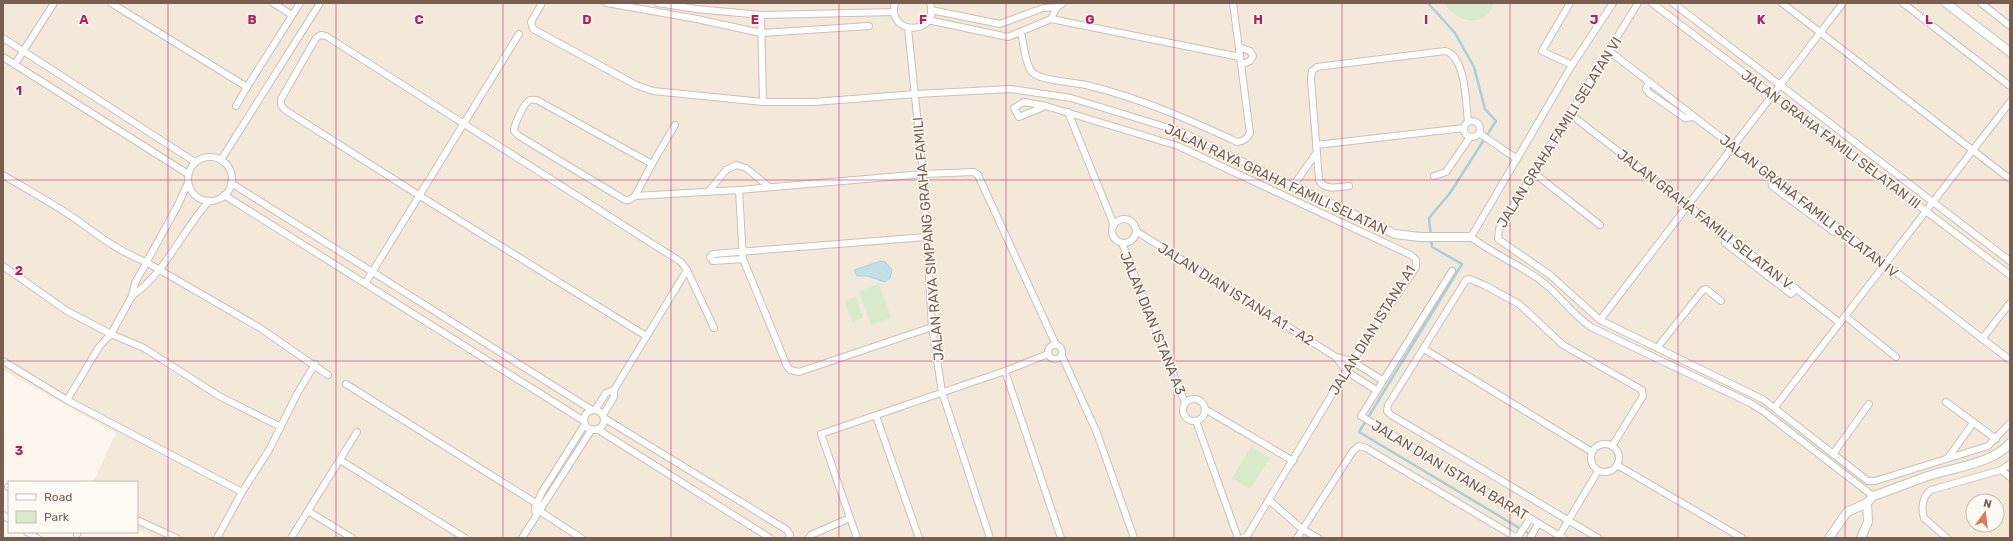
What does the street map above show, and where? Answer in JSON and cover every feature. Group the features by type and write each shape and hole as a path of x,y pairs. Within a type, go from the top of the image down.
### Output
{"street":[{"path":"16,64 54,3"},
{"path":"111,3 247,88"},
{"path":"274,3 292,15"},
{"path":"236,106 300,3"},
{"path":"221,160 320,3"},
{"name":"JALAN RAYA GRAHA FAMILI SELATAN","path":"542,3 532,22 533,29 636,85 653,90 764,102 814,102 916,94 1011,89 1071,98 1182,132 1386,231 1395,234 1420,237 1471,237"},
{"path":"607,3 697,19 761,33 869,26"},
{"path":"658,3 696,9 761,15 894,12"},
{"path":"895,3 894,12 899,22 908,28 919,27 928,20 931,10 930,3"},
{"path":"931,10 1000,24 1043,8 1057,7 1063,3"},
{"path":"1021,33 1030,69 1038,76 1086,85 1158,106 1238,142 1245,140 1250,133 1233,3"},
{"path":"1570,3 1542,51 1572,65"},
{"path":"1613,3 1572,65 1471,237 1482,246 1527,271 1545,284 1578,318 1591,327 1750,403 1763,411 1873,496"},
{"name":"JALAN GRAHA FAMILI SELATAN VI","path":"1638,3 1499,229 1498,238 1550,275 1600,320 1764,400 1775,407 1833,454 1872,482 1988,446 1996,440 2010,423"},
{"name":"JALAN GRAHA FAMILI SELATAN III","path":"1652,3 2010,276"},
{"name":"JALAN GRAHA FAMILI SELATAN III","path":"1674,3 2010,261"},
{"path":"1782,3 2010,179"},
{"path":"1600,320 1843,3"},
{"path":"1903,3 2010,86"},
{"path":"1946,3 2010,52"},
{"path":"1980,3 2010,26"},
{"path":"1051,19 1057,7"},
{"path":"1043,8 1051,19"},
{"path":"761,15 764,102"},
{"path":"928,20 1003,37 1021,33 1051,19 1240,57"},
{"name":"JALAN RAYA SIMPANG GRAHA FAMILI","path":"908,28 916,94 923,174 932,326 942,392 990,538"},
{"path":"366,282 519,34"},
{"path":"646,336 420,196 285,110 281,105 281,99 316,38 321,35 326,36 681,262 687,270 714,328"},
{"path":"3,38 195,162"},
{"path":"1239,47 1248,49 1253,56 1250,61 1241,65"},
{"name":"JALAN GRAHA FAMILI SELATAN IV","path":"1609,51 2010,360"},
{"path":"1316,148 1464,128 1468,122 1461,72 1458,62 1449,52 1324,65 1317,67 1312,71 1311,79 1316,148 1319,180 1322,184 1328,187 1349,186"},
{"path":"3,57 188,174"},
{"path":"1649,82 1646,89 1649,93 1685,118 1694,117"},
{"path":"652,164 537,100 531,99 527,102 514,126 514,131 519,136 621,199 629,200 635,196 675,125"},
{"path":"1775,407 2010,102"},
{"name":"JALAN DIAN ISTANA A1","path":"1046,106 1178,146 1411,255 1416,260 1416,267 1352,361 1247,536 1243,538"},
{"path":"1068,112 1114,225"},
{"name":"JALAN GRAHA FAMILI SELATAN V","path":"1570,114 1840,323"},
{"path":"1468,122 1476,122 1480,129 1480,133 1517,158"},
{"path":"1464,128 1464,132 1470,137"},
{"path":"1434,176 1446,172 1470,137 1474,137 1480,133"},
{"path":"1293,186 1316,148"},
{"path":"67,400 99,347 111,334 132,296 135,283 178,205 188,183 188,174 195,162 203,158 213,157 221,160 228,166 231,174 231,183 224,195 209,201 199,198 188,183"},
{"path":"708,191 726,170 736,165 746,168 769,187"},
{"path":"635,196 739,190 923,174 969,172 978,175 1056,345 1062,350 1062,356 1097,433 1134,538"},
{"path":"1534,173 1600,225"},
{"path":"3,175 54,205 103,240 129,255 159,269 260,328 315,364 328,375"},
{"path":"231,183 787,530 790,535 789,538"},
{"path":"739,190 743,259 787,366 795,372 799,372 932,326"},
{"path":"224,195 366,282 594,429 770,538"},
{"path":"132,296 142,289 159,269 196,215 209,201"},
{"path":"1127,220 1135,226 1135,235 1130,242 1122,243 1114,238 1112,229 1114,225 1117,221 1127,220"},
{"name":"JALAN DIAN ISTANA A1 - A2","path":"1136,231 1336,357 1352,361 1382,380"},
{"path":"743,259 713,261 710,258 713,254 926,237"},
{"name":"JALAN DIAN ISTANA A3","path":"1122,243 1185,403"},
{"path":"3,266 67,310 111,334 144,348 219,396 281,427"},
{"path":"538,509 594,429 601,426 603,416 614,397 614,390 687,270"},
{"name":"JALAN DIAN ISTANA BARAT","path":"1452,271 1382,380 1361,416 1371,424 1528,521 1561,537"},
{"path":"1598,538 1391,415 1387,411 1388,405 1466,280 1470,279 1519,304 1563,345 1642,390 1643,396 1612,446"},
{"path":"1657,348 1703,290 1706,289 1721,301"},
{"path":"1982,339 2010,303"},
{"path":"1845,316 1896,357"},
{"path":"857,538 820,436 823,433 1005,371 1048,354 1051,346 1056,345"},
{"path":"1424,349 1592,452"},
{"path":"1048,354 1054,360 1062,356"},
{"name":"JALAN DIAN ISTANA A1 - A2","path":"1336,357 1346,371 1376,390"},
{"path":"3,361 67,400 242,492"},
{"path":"217,538 242,492 269,450 297,394 315,364"},
{"path":"1005,371 1061,538"},
{"path":"346,384 581,538"},
{"path":"522,538 585,422 586,414 594,410 606,393 614,390"},
{"path":"1205,408 1203,417 1196,421 1187,419 1184,416 1183,407 1185,403 1189,400 1197,399 1204,404 1205,408 1293,461"},
{"path":"1946,402 1996,440"},
{"path":"1833,454 1869,404"},
{"path":"876,416 919,538"},
{"path":"1196,421 1238,538"},
{"path":"1948,458 1973,422"},
{"path":"291,538 357,432"},
{"path":"1829,538 1847,512 1867,503 1873,496 1926,477 1987,459 2000,453 2010,443"},
{"path":"1601,445 1612,446 1618,455 1617,465 1608,472 1598,471 1591,462 1592,452 1601,445"},
{"path":"1297,538 1353,451 1356,448 1363,446 1518,537 1528,521"},
{"path":"340,460 465,538"},
{"path":"1947,538 1924,518 1922,508 1926,495 1931,490 2002,470 2010,464"},
{"path":"1617,465 1742,538"},
{"path":"2002,470 2010,477"},
{"path":"1561,537 1568,520 1598,471"},
{"path":"1269,500 1302,529 1318,538"},
{"path":"1861,538 1868,522 1867,503"},
{"path":"308,511 352,538"},
{"path":"809,538 811,535 850,518"},
{"path":"138,520 176,538"},
{"path":"1530,538 1537,526"}],"shaded area":[{"path":"3,3 2010,3 2010,538 158,538 138,530 138,481 93,481 116,433 3,370"}],"green space":[{"path":"1444,3 1494,3 1488,14 1476,20 1469,20 1463,19 1452,13"},
{"path":"879,284 891,318 871,325 859,291"},
{"path":"856,297 863,318 852,322 845,301"},
{"path":"1251,447 1270,458 1250,489 1232,478"}],"water":[{"path":"881,261 885,262 892,270 890,278 885,282 868,276 857,276 854,270"}],"waterway":[{"path":"1428,3 1455,33 1474,67 1485,109 1496,121 1450,193 1429,218 1432,247 1462,264 1359,432 1536,538"}]}
